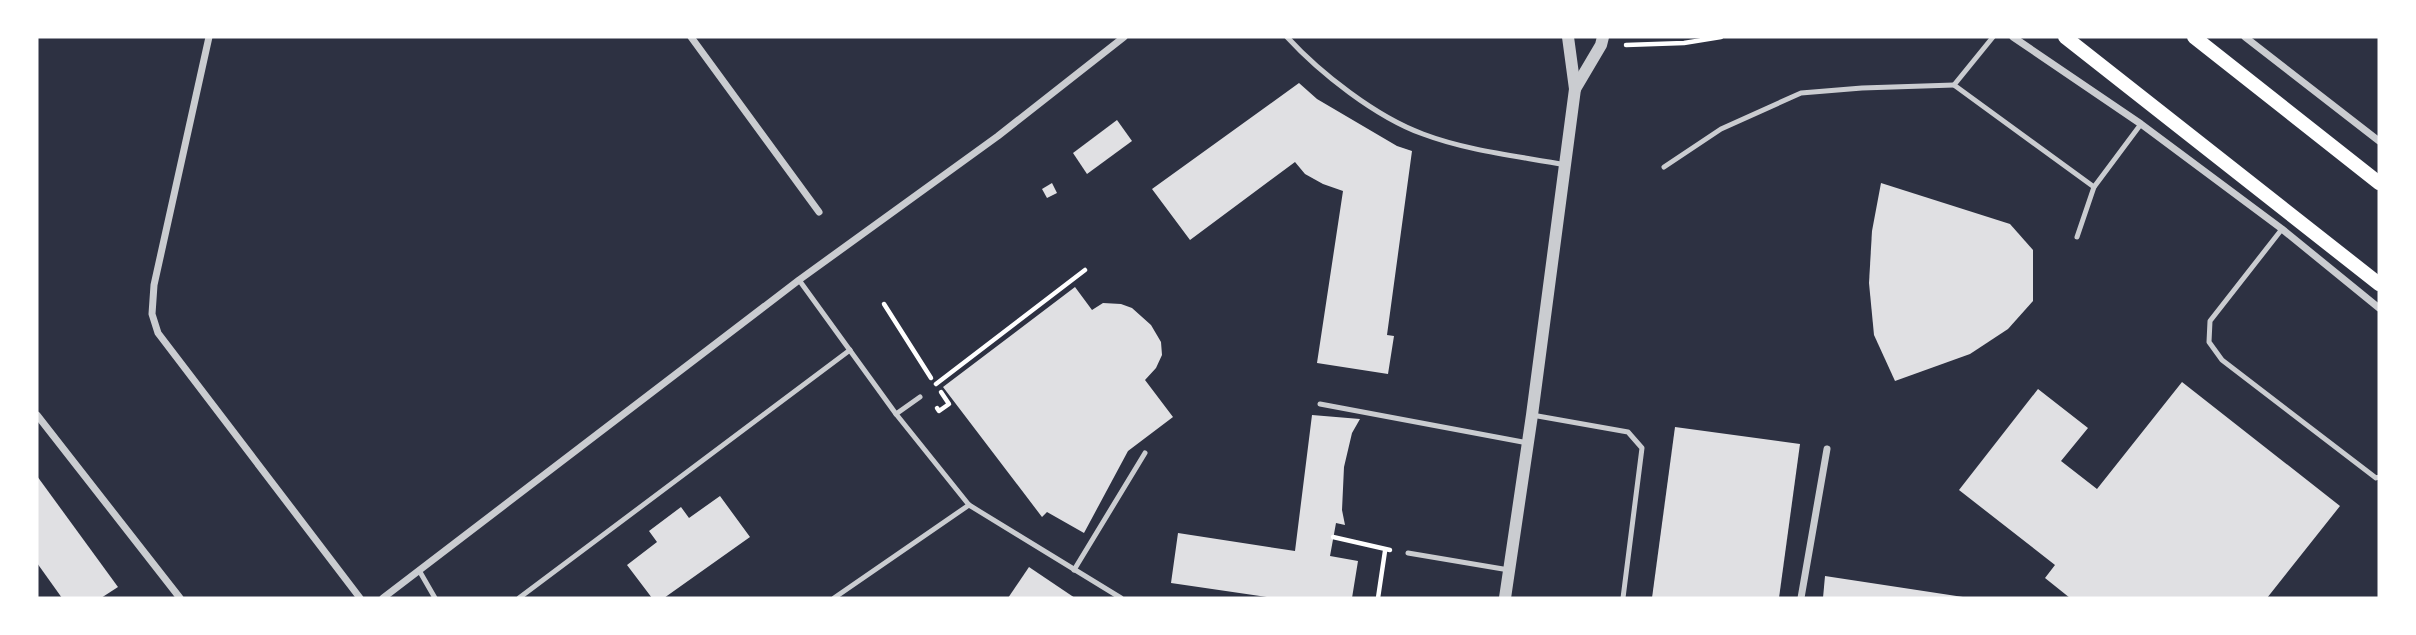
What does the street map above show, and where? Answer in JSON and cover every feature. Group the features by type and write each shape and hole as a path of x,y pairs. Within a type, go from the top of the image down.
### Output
{"main road":[{"path":"2065,37 2379,284"},
{"path":"2194,37 2379,183"}],"street":[{"path":"209,37 154,285 152,314 158,333 360,598"},
{"path":"691,37 819,212"},
{"path":"383,598 799,280 998,136 1124,37"},
{"path":"1506,598 1575,89 1568,37"},
{"path":"2013,37 2141,124 2282,229 2379,308"},
{"path":"2245,37 2379,141"},
{"path":"1575,89 1602,41"},
{"path":"37,415 180,598"},
{"path":"1801,598 1827,449"}],"lane":[{"path":"1287,37 1305,57 1362,102 1421,134 1468,147 1566,165"},
{"path":"1954,85 1993,37"},
{"path":"1664,167 1721,129 1801,93 1954,85 2094,187"},
{"path":"2077,237 2094,187 2141,124"},
{"path":"2282,229 2210,321 2209,342 2222,360 2376,478 2379,477"},
{"path":"799,280 896,414 969,505 1121,598"},
{"path":"519,598 850,350"},
{"path":"896,414 920,397"},
{"path":"1320,404 1528,443"},
{"path":"1532,415 1628,432 1642,448 1623,598"},
{"path":"1074,570 1145,453"},
{"path":"834,598 969,505"},
{"path":"1409,553 1510,570"},
{"path":"419,572 435,598"}],"path":[{"path":"1602,41 1684,43 1721,37"},
{"path":"884,304 935,385 1086,270"},
{"path":"1334,537 1409,553"},
{"path":"1378,598 1385,549"}],"building":[{"path":"1299,83 1317,99 1397,146 1412,151 1387,335 1394,336 1388,374 1317,363 1343,191 1305,174 1295,162 1190,240 1152,189"},
{"path":"1117,120 1132,141 1087,174 1073,153"},
{"path":"1052,183 1057,193 1047,198 1042,189"},
{"path":"1881,183 2010,224 2033,250 2033,301 2008,329 1970,354 1895,381 1874,335 1869,283 1872,231"},
{"path":"1075,287 1092,310 1103,303 1121,304 1132,308 1151,325 1161,342 1162,355 1156,368 1145,380 1173,417 1128,451 1084,533 1047,512 1042,517 943,387"},
{"path":"2182,382 2340,506 2267,598 2070,598 2045,578 2055,565 1959,490 2038,389 2088,428 2061,461 2097,489"},
{"path":"1312,415 1360,419 1352,433 1344,467 1342,510 1345,525 1336,523 1330,556 1358,561 1352,598 1273,598 1171,583 1178,533 1295,551"},
{"path":"1675,427 1800,444 1779,598 1652,598"},
{"path":"37,476 118,587 101,598 62,598 37,563"},
{"path":"720,496 750,537 664,598 652,598 627,565 657,542 649,531 681,507 689,518"},
{"path":"1029,567 1075,598 1008,598"},
{"path":"1825,576 1963,597 1963,598 1823,598"}]}
